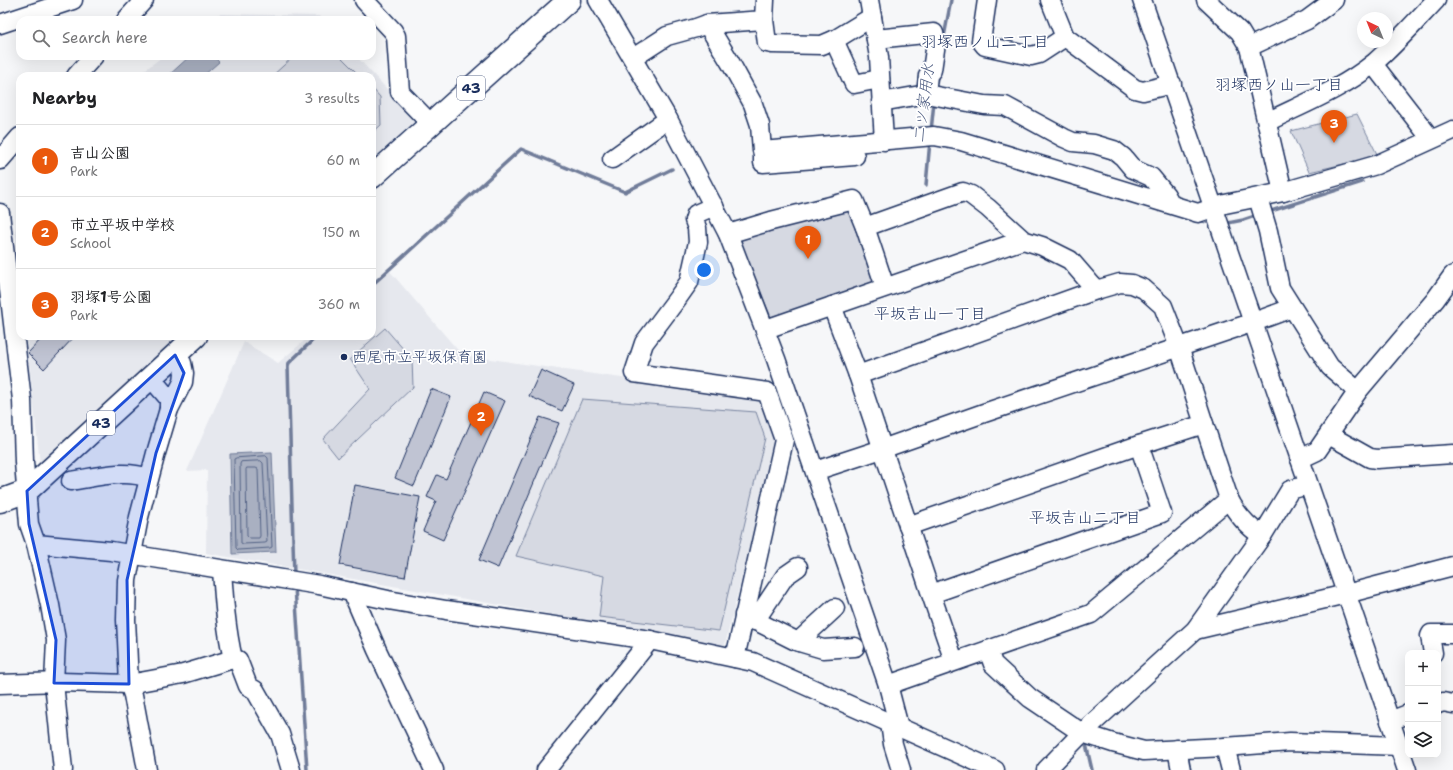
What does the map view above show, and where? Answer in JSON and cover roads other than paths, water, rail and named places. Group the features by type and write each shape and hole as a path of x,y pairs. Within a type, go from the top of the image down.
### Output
{"main road":[{"name":"43","path":"376,173 569,0"},
{"name":"43","path":"0,501 27,491 192,340"}],"street":[{"path":"24,16 73,0"},
{"path":"130,16 144,0"},
{"path":"364,0 394,31 396,36 400,92 431,124"},
{"path":"598,0 668,119 714,206 728,234 766,329 888,685 894,725 894,744 901,770"},
{"path":"765,0 764,20 767,43 822,45 834,40 872,18"},
{"path":"869,0 879,57 884,141"},
{"path":"988,0 981,41 985,46 1031,56 1039,54 1065,37"},
{"path":"1050,0 1065,37 1135,89 1143,91 1172,84"},
{"path":"1142,0 1407,770"},
{"path":"1249,47 1307,20 1334,0"},
{"path":"1266,122 1341,85 1372,64 1387,51 1436,0"},
{"path":"1212,2 1240,32 1249,47 1283,192"},
{"path":"0,24 16,19"},
{"path":"633,58 667,36 707,24 764,20"},
{"path":"707,24 753,104 760,125 763,155 846,151 884,141 934,136 961,141 1198,213 1226,204 1283,192 1376,165 1453,130"},
{"path":"876,39 934,33 936,43 932,70 928,75 926,94"},
{"path":"834,40 854,84 880,79"},
{"path":"80,72 90,60"},
{"path":"1372,64 1431,139"},
{"path":"881,102 926,94 984,105 1005,106 1073,142 1094,144 1114,150 1123,157 1133,169 1151,176 1171,204"},
{"path":"612,159 668,119"},
{"path":"0,160 16,142"},
{"path":"865,227 963,192 971,195 983,204 1023,240 1042,246 1070,260 1096,290"},
{"path":"1258,198 1268,230 1280,288 1330,367 1358,391"},
{"path":"728,234 771,221 854,200 865,227 885,287"},
{"path":"714,206 696,214 694,220 697,228 698,242 689,282 678,299 644,343 634,373 767,392 784,440 750,618"},
{"path":"0,214 6,306 22,400 24,462 29,524 36,544 50,605 56,640 54,683 62,770"},
{"path":"766,329 1023,240"},
{"path":"1300,459 1317,451 1358,391 1435,300 1453,275"},
{"path":"858,375 1096,290 1120,283 1132,284 1144,289 1163,306 1180,347 1229,499 1240,518 1250,528 1262,536"},
{"path":"832,306 858,375 930,594 954,661"},
{"path":"815,471 1292,308"},
{"path":"147,770 133,695 129,684 126,620 127,580 139,517 149,478 169,409 183,382 184,373 182,362 175,355"},
{"path":"151,378 168,399 169,409"},
{"path":"908,526 1139,445 1204,424"},
{"path":"1329,434 1370,458 1377,459 1453,454"},
{"path":"930,594 1162,513 1139,445"},
{"path":"71,482 120,474 132,474 149,478"},
{"path":"1046,770 1082,733 1195,630 1262,536 1290,490 1308,485"},
{"path":"888,685 1091,614 1229,499"},
{"path":"36,544 111,551 319,585 446,610 650,640 753,662 995,770"},
{"path":"1195,630 1346,594 1453,566"},
{"path":"728,657 750,618 785,576 798,567"},
{"path":"222,570 226,622 233,659"},
{"path":"352,592 377,650 434,770"},
{"path":"798,642 835,608"},
{"path":"750,618 798,642 823,649 856,646"},
{"path":"1432,650 1431,634 1453,634"},
{"path":"546,770 650,640"},
{"path":"988,650 993,664 1030,698 1082,733 1144,751 1290,742 1399,746"},
{"path":"0,684 60,682 129,684 183,674 233,659 238,660 248,686 255,690 280,734 291,770"},
{"path":"1390,721 1405,715"},
{"path":"1225,747 1231,770"},
{"path":"1177,749 1181,770"}],"water":[{"path":"186,60 217,60 219,62 208,72 172,72"},
{"path":"272,452 276,552 232,554 230,454"}],"waterway":[{"name":"二ツ家用水","path":"943,42 951,0"},
{"name":"二ツ家用水","path":"935,88 938,74"},
{"name":"二ツ家用水","path":"931,131 934,102"},
{"name":"二ツ家用水","path":"926,185 930,141"},
{"path":"376,281 521,149 625,192 672,169"},
{"path":"1268,212 1362,182"},
{"path":"1223,224 1258,215"},
{"path":"1200,220 1213,224"},
{"path":"294,576 288,366 289,363 313,340"},
{"path":"295,587 307,770"},
{"name":"二ツ家用水","path":"1086,744 1092,770"}],"place":[{"name":"羽塚1号公園","path":"1334,143"},
{"name":"吉山公園","path":"808,259"},
{"name":"西尾市立平坂保育園","path":"344,357"},
{"name":"市立平坂中学校","path":"481,436"}],"district":[{"name":"羽塚西ノ山二丁目","path":"985,41"},
{"name":"羽塚西ノ山一丁目","path":"1279,84"},
{"name":"平坂吉山一丁目","path":"930,313"},
{"name":"平坂吉山二丁目","path":"1085,517"}]}
